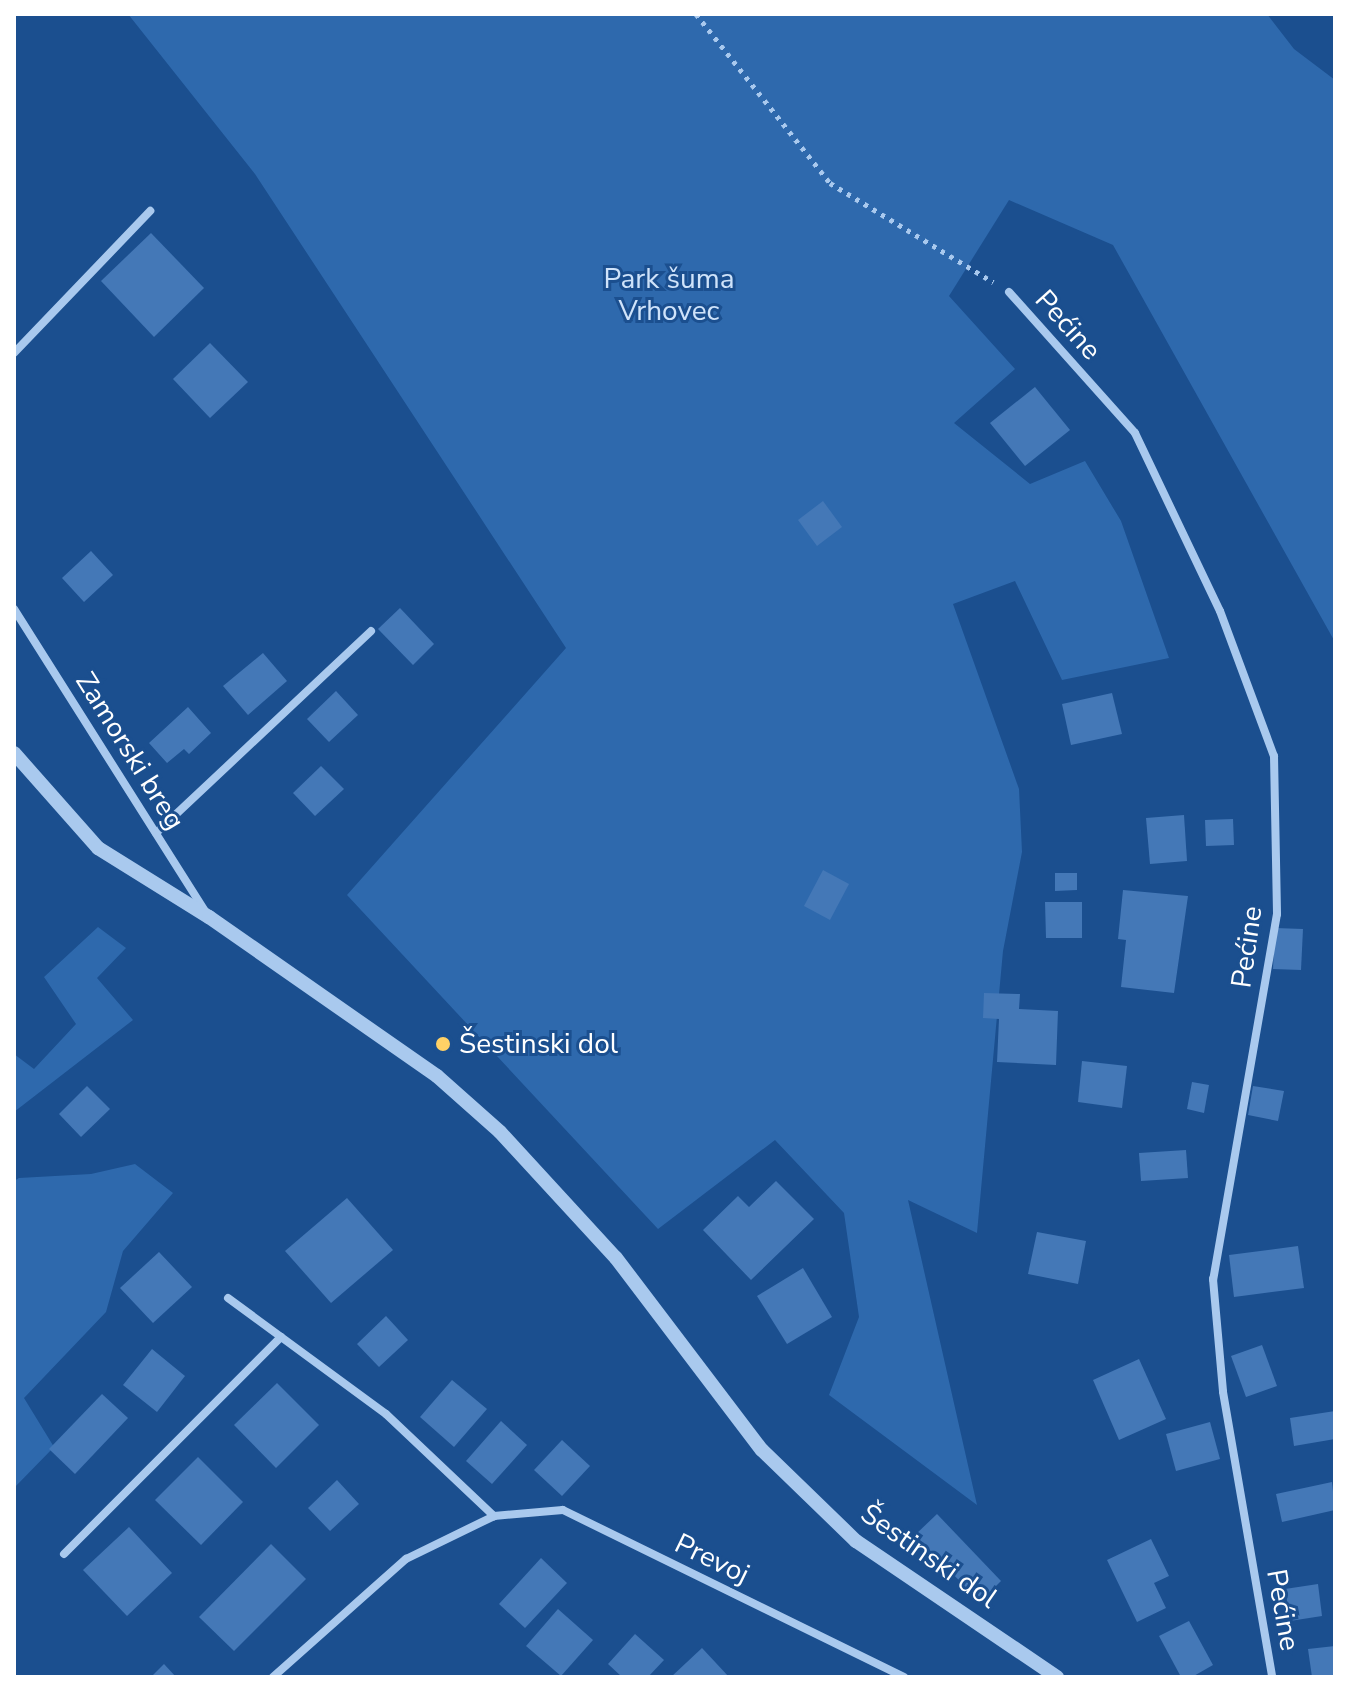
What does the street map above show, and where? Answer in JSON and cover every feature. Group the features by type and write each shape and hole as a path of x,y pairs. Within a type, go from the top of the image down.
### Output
{"street":[{"path":"14,353 150,211"},
{"name":"Pećine","path":"1009,292 1135,433 1220,611 1274,756 1277,914 1213,1279 1223,1392 1272,1677"},
{"name":"Zamorski breg","path":"14,609 209,917"},
{"path":"156,833 371,631"},
{"name":"Šestinski dol","path":"14,753 98,848 209,917 437,1076 489,1123 616,1258 773,1460 856,1541 1057,1677"},
{"path":"228,1298 386,1414 494,1516"},
{"path":"64,1554 281,1337"},
{"name":"Prevoj","path":"273,1677 406,1559 494,1516 563,1510 904,1677"}],"path":[{"path":"696,14 830,183 1009,292"}],"green space":[{"name":"Park šuma Vrhovec","path":"128,14 1267,14 1294,49 1335,80 1335,642 1113,245 1009,200 949,296 1015,369 954,423 1030,484 1085,461 1121,521 1169,658 1062,680 1015,581 953,604 1019,789 1022,852 1003,951 977,1233 908,1200 977,1505 829,1395 859,1317 844,1213 775,1140 658,1229 347,895 566,648 255,174"},
{"path":"98,927 126,948 97,978 133,1020 14,1112 14,1054 34,1069 76,1024 44,977"},
{"path":"135,1164 173,1193 123,1251 106,1312 24,1398 54,1447 14,1488 14,1181 19,1178 91,1174"}],"building":[{"path":"151,233 204,288 154,337 101,281"},
{"path":"210,343 248,382 210,418 173,379"},
{"path":"1035,387 1070,430 1025,466 990,423"},
{"path":"823,501 842,527 817,546 798,520"},
{"path":"91,551 113,575 84,602 62,578"},
{"path":"400,608 434,644 413,665 378,629"},
{"path":"263,653 287,681 248,715 223,686"},
{"path":"336,691 358,715 329,742 307,719"},
{"path":"1112,693 1122,734 1071,745 1062,704"},
{"path":"188,707 211,733 189,754 184,749 167,763 149,743"},
{"path":"321,766 344,789 315,816 293,793"},
{"path":"1184,815 1187,861 1150,864 1146,818"},
{"path":"1233,819 1234,845 1206,846 1205,820"},
{"path":"823,870 849,884 830,920 804,906"},
{"path":"1055,873 1077,873 1077,890 1055,891"},
{"path":"1123,890 1188,896 1174,993 1121,987 1126,940 1118,939"},
{"path":"1045,902 1082,902 1082,938 1046,938"},
{"path":"1275,928 1303,929 1301,970 1273,969"},
{"path":"984,993 1020,994 1019,1009 1058,1011 1056,1065 997,1062 999,1019 983,1018"},
{"path":"1082,1061 1127,1066 1122,1108 1078,1102"},
{"path":"1192,1082 1209,1085 1204,1113 1187,1109"},
{"path":"87,1086 110,1109 81,1137 59,1114"},
{"path":"1253,1086 1284,1091 1278,1121 1248,1115"},
{"path":"1186,1150 1188,1178 1141,1181 1139,1153"},
{"path":"776,1181 814,1219 751,1280 703,1230 738,1196 749,1207"},
{"path":"347,1198 393,1250 331,1303 285,1251"},
{"path":"1037,1232 1086,1241 1078,1284 1028,1274"},
{"path":"1298,1246 1304,1288 1234,1297 1229,1255"},
{"path":"159,1252 192,1287 153,1323 120,1288"},
{"path":"803,1268 832,1317 787,1344 757,1296"},
{"path":"386,1316 408,1340 379,1367 357,1344"},
{"path":"1262,1345 1277,1386 1246,1397 1231,1356"},
{"path":"152,1349 185,1376 157,1412 123,1385"},
{"path":"1139,1359 1166,1419 1119,1440 1093,1380"},
{"path":"452,1380 487,1409 454,1447 420,1417"},
{"path":"277,1383 319,1425 276,1468 234,1425"},
{"path":"102,1394 128,1418 75,1474 49,1449"},
{"path":"1335,1411 1335,1439 1294,1446 1290,1418"},
{"path":"501,1421 527,1445 492,1484 466,1461"},
{"path":"1210,1422 1220,1459 1176,1471 1166,1434"},
{"path":"562,1440 590,1466 562,1496 534,1470"},
{"path":"198,1457 243,1502 201,1545 155,1500"},
{"path":"337,1480 359,1504 330,1531 308,1508"},
{"path":"1332,1482 1335,1510 1282,1522 1276,1494"},
{"path":"937,1514 1001,1581 980,1602 915,1535"},
{"path":"129,1527 172,1573 127,1616 83,1570"},
{"path":"1151,1539 1169,1576 1154,1583 1166,1608 1137,1622 1107,1560"},
{"path":"271,1544 306,1579 234,1651 199,1617"},
{"path":"541,1558 567,1583 525,1628 499,1604"},
{"path":"1318,1584 1322,1616 1290,1621 1285,1589"},
{"path":"558,1609 593,1640 561,1676 526,1646"},
{"path":"1189,1621 1213,1665 1192,1677 1181,1677 1159,1636"},
{"path":"635,1634 664,1660 648,1677 622,1677 608,1664"},
{"path":"1335,1646 1335,1677 1312,1677 1308,1649"},
{"path":"702,1648 729,1677 671,1677"},
{"path":"164,1664 176,1677 151,1677"}],"place":[{"name":"Šestinski dol","path":"443,1044"}]}
